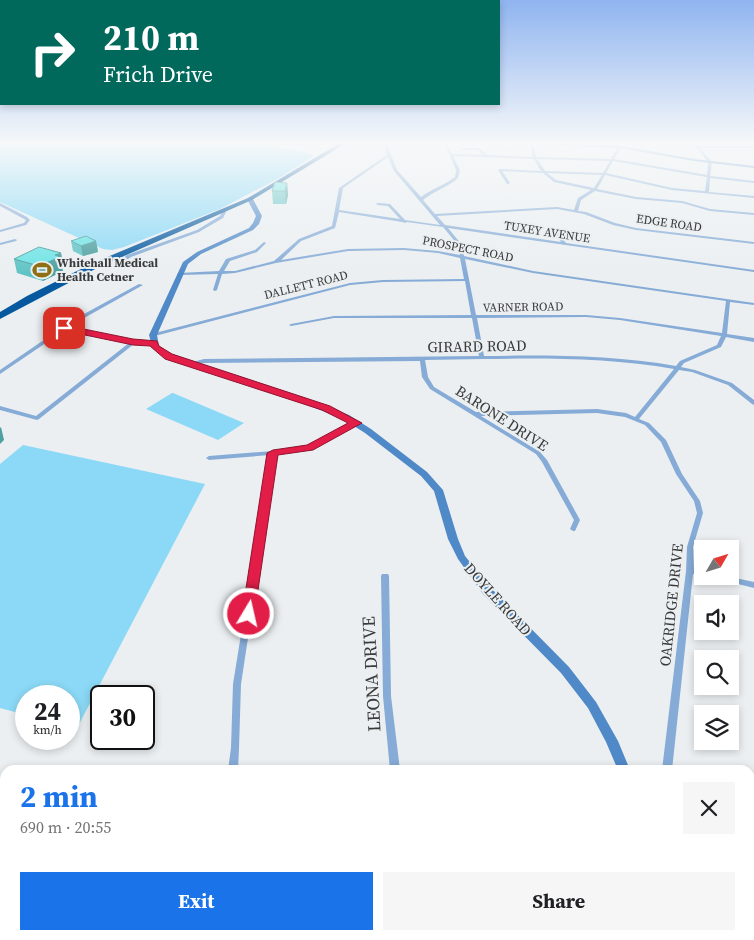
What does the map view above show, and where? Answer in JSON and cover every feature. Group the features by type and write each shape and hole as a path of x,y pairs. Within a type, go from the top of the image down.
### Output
{"highway":[{"path":"0,316 57,283 96,264 224,212 269,188"}],"street":[{"path":"276,262 300,240 334,227 341,188"},
{"path":"411,188 447,227 460,245 482,358"},
{"path":"421,199 438,188"},
{"path":"589,188 636,198 682,202 710,210 754,214"},
{"path":"667,188 754,197"},
{"path":"707,193 708,188"},
{"path":"576,210 579,199 595,189"},
{"path":"64,328 133,342 153,339 179,274 186,263 256,224 259,216 250,199"},
{"path":"0,204 28,220 25,224 0,231"},
{"path":"378,204 388,205 404,222"},
{"name":"EDGE ROAD","path":"435,215 546,208 576,210 614,224 636,229 754,243"},
{"name":"TUXEY AVENUE","path":"337,211 754,271"},
{"path":"121,265 119,263 129,256 198,231 222,217 224,212"},
{"path":"557,234 564,243"},
{"path":"0,244 15,240"},
{"path":"215,290 220,274 228,260 256,251 264,243"},
{"name":"PROSPECT ROAD","path":"179,274 220,274 332,252 383,248 422,250 521,270 754,304"},
{"name":"DALLETT ROAD","path":"153,339 350,284 383,281 468,280"},
{"path":"0,372 64,328 141,285"},
{"path":"636,418 676,368 689,358 719,346 724,335 728,300"},
{"name":"VARNER ROAD","path":"290,325 334,318 602,317 754,340"},
{"name":"DOYLE ROAD","path":"153,339 156,347 169,356 326,408 356,423 414,465 432,481 438,490 452,539 461,557 487,591 565,670 592,706 612,741 622,765"},
{"path":"0,408 37,418 133,342"},
{"name":"GIRARD ROAD","path":"191,364 204,361 603,358 676,368 708,375 742,390 754,403"},
{"name":"BARONE DRIVE","path":"422,360 427,383 546,460 577,520 573,529"},
{"name":"OAKRIDGE DRIVE","path":"475,414 597,411 636,418 648,424 660,434 679,474 697,502 700,513 690,547 690,571 668,765"},
{"path":"209,458 273,453 310,447 356,423"},
{"path":"234,765 237,684 273,453"},
{"path":"690,571 694,572"},
{"name":"LEONA DRIVE","path":"385,576 387,696 394,765"},
{"path":"739,581 754,584"}],"shaded area":[{"path":"0,188 260,188 220,209 112,250 103,249 0,202"},
{"path":"172,393 244,423 218,440 146,409"},
{"path":"23,445 205,484 100,685 90,685 90,703 80,722 80,685 15,685 15,712 0,708 0,464"}],"building":[{"path":"273,188 286,188 285,191 272,191"},
{"path":"86,236 96,241 81,246 71,241"},
{"path":"39,247 61,253 55,255 60,257 39,266 14,259"}],"place":[{"name":"Whitehall Medical Health Cetner","path":"42,270"}],"route":[{"path":"64,328 133,342 153,343 161,352 169,356 326,408 356,423 310,447 273,453 249,614"}]}
